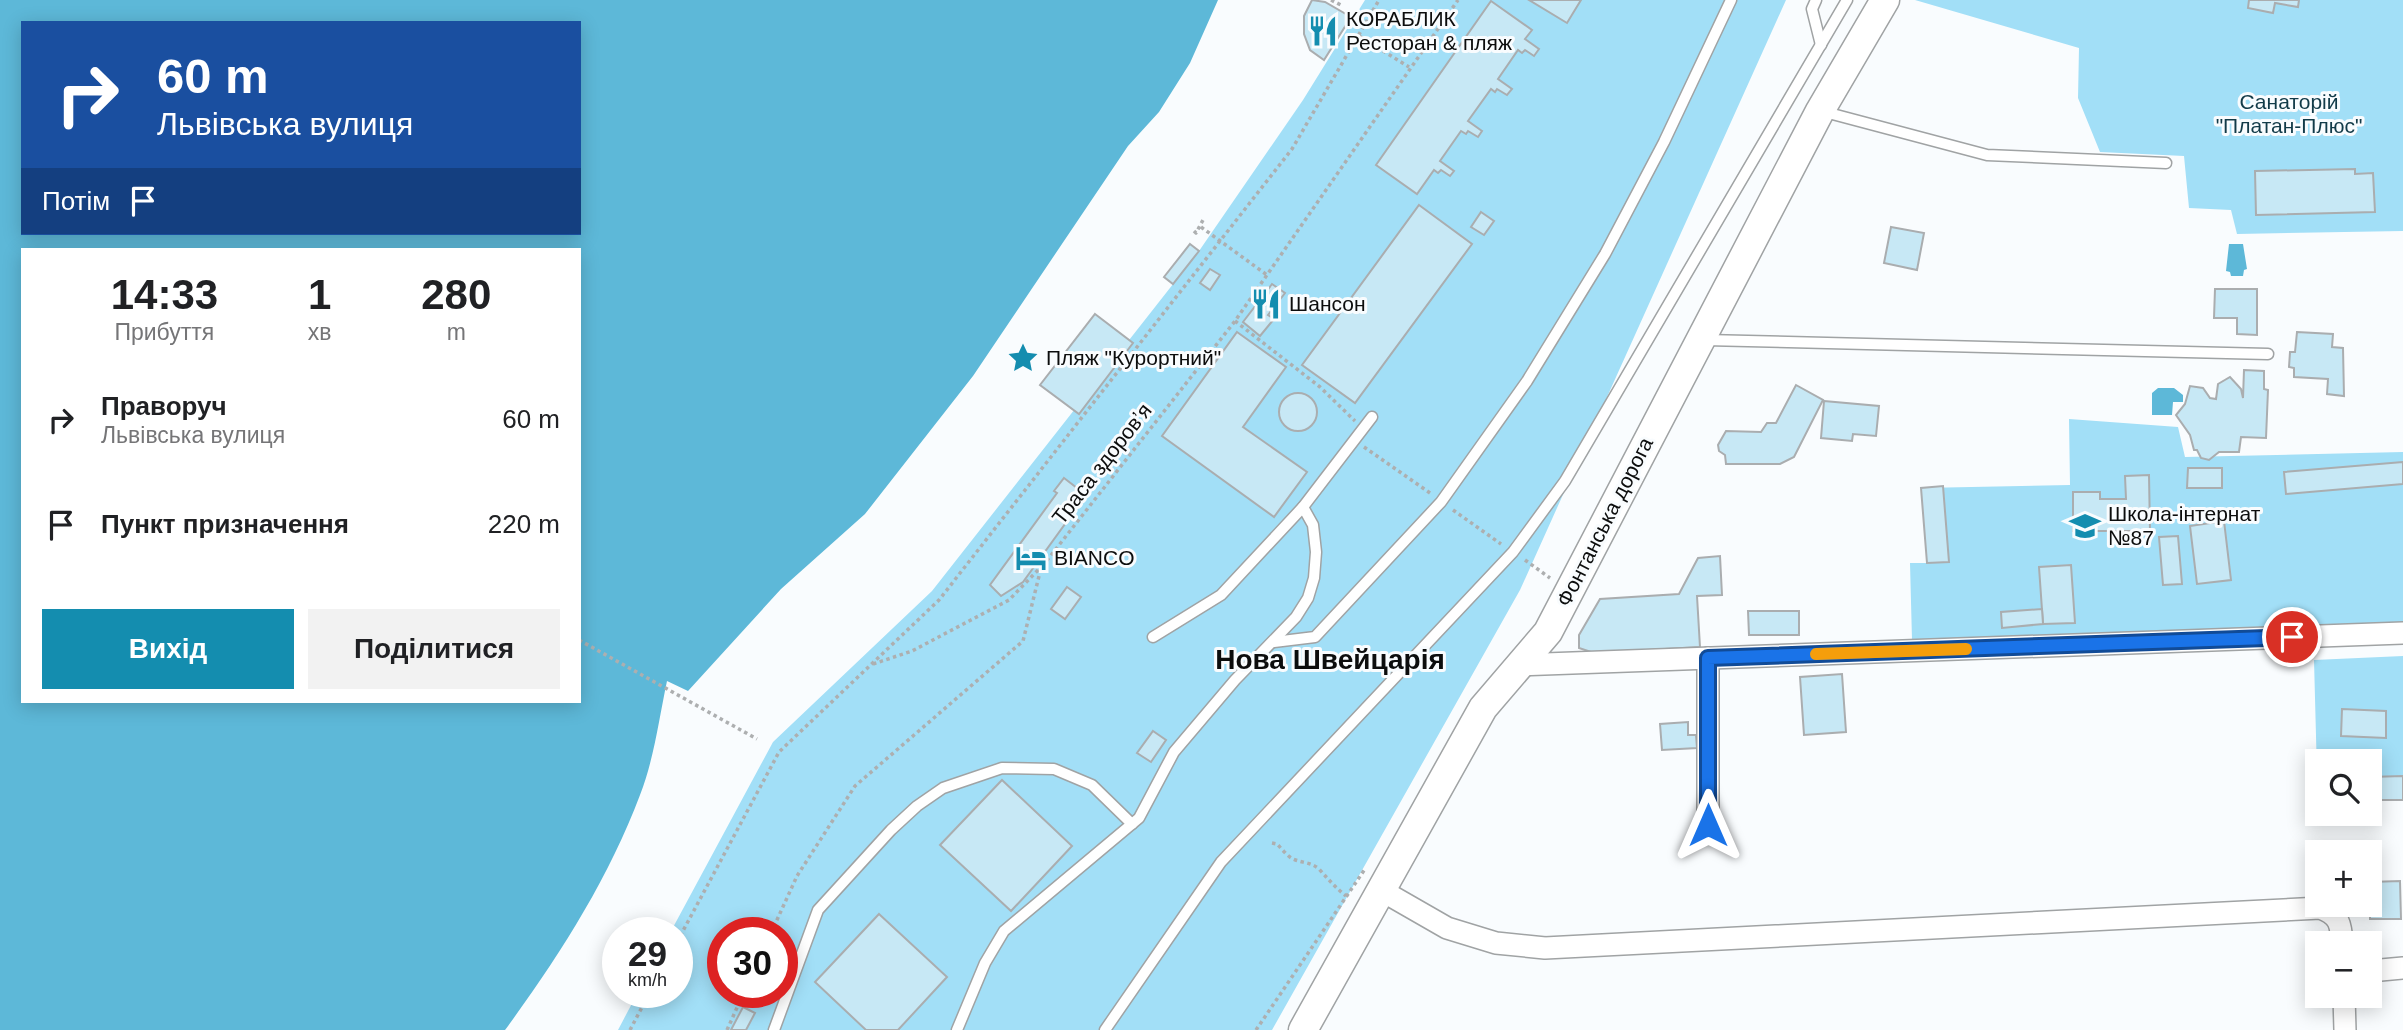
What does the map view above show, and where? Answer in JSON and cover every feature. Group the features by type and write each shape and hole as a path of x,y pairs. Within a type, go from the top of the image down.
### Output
{"main road":[{"name":"Фонтанська дорога","path":"1303,1030 1379,888 1483,708 1548,632 1698,340 1820,111 1885,0"}],"street":[{"path":"1518,665 2403,632"},
{"path":"1708,658 1708,825"},
{"path":"1379,888 1447,928 1496,943 1545,948 2320,908 2336,916 2341,931"},
{"path":"2382,970 2403,968"},
{"path":"2344,1008 2345,1030"}],"lane":[{"path":"1274,642 1315,637 1441,502 1527,380 1605,254 1664,142 1731,0"},
{"path":"1816,0 1812,9 1821,45"},
{"path":"1105,1030 1221,862 1513,552 1565,481 1847,0"},
{"path":"1820,111 1987,155 2166,163"},
{"path":"1698,340 2268,354"},
{"path":"1153,637 1221,595 1303,507 1372,417"},
{"path":"957,1030 985,963 1004,931 1132,824 1148,806 1174,751 1302,608 1314,578 1312,526 1303,507"},
{"path":"774,1030 818,910 891,830 917,806 943,788 1002,768 1054,769 1092,785 1132,824"}],"path":[{"path":"1331,0 1343,6"},
{"path":"690,917 779,752 939,600 1293,149 1379,0"},
{"name":"Траса здоров’я","path":"778,917 797,876 855,786 1023,641 1041,568 1235,321 1458,0"},
{"path":"1359,36 1409,67"},
{"path":"1194,231 1196,233 1203,220"},
{"path":"1200,227 1267,275"},
{"path":"1235,321 1321,387 1356,422 1354,440 1371,452"},
{"path":"1525,559 1550,578 1547,584"},
{"path":"871,664 912,651 1009,600 1041,568"},
{"path":"581,641 757,739"},
{"path":"1272,844 1277,844 1293,859 1306,861 1318,869 1326,880 1334,883 1365,914"},
{"path":"630,1030 642,1008"},
{"path":"727,1030 737,1008"}],"green space":[{"path":"1365,0 1786,0 1520,590 1272,1030 618,1030 630,1008 693,1008 693,917 679,917 773,742 932,591 1199,251 1303,100"},
{"name":"Санаторій \"Платан-Плюс\"","path":"1915,0 2403,0 2403,231 2237,234 2231,210 2189,208 2184,156 2100,152 2078,98 2079,48"},
{"name":"Школа-інтернат №87","path":"2069,419 2178,427 2185,457 2403,452 2403,623 2250,631 1912,640 1910,563 1927,563 1921,488 2070,485"},
{"path":"2403,656 2403,800 2382,800 2382,749 2316,749 2314,660"}],"shaded area":[{"path":"0,0 1218,0 1190,63 1159,112 1128,146 973,376 865,514 781,589 688,691 667,681 653,753 627,827 597,888 563,946 505,1030 0,1030"},
{"path":"2229,244 2243,244 2247,269 2244,270 2243,276 2231,276 2230,272 2226,271"},
{"path":"2158,388 2174,388 2183,395 2183,402 2173,402 2172,415 2152,415 2152,393"}],"building":[{"name":"КОРАБЛИК Ресторан & пляж","path":"1312,0 1325,2 1351,17 1324,60 1310,50 1304,34 1304,16"},
{"path":"1529,0 1581,0 1567,23"},
{"path":"2249,0 2299,0 2298,7 2275,3 2273,13 2248,8"},
{"path":"1491,1 1532,30 1525,39 1539,49 1534,56 1525,50 1522,53 1518,50 1498,79 1512,89 1507,95 1497,89 1495,92 1491,89 1468,121 1482,131 1478,137 1468,131 1466,134 1461,131 1440,161 1454,171 1450,176 1441,170 1438,173 1434,170 1417,194 1376,165"},
{"path":"2355,169 2355,174 2373,173 2375,212 2256,215 2255,171"},
{"path":"1419,205 1472,244 1355,403 1302,365"},
{"path":"1481,212 1494,221 1484,235 1471,227"},
{"path":"1891,227 1924,233 1917,270 1884,263"},
{"path":"1190,244 1199,251 1173,284 1164,277"},
{"path":"1210,269 1220,275 1210,290 1200,283"},
{"name":"Шансон","path":"1272,284 1285,293 1268,315 1274,319 1260,336 1243,322"},
{"path":"2215,289 2257,289 2257,335 2237,334 2237,318 2214,318"},
{"path":"1095,314 1133,343 1079,414 1040,385"},
{"path":"1237,332 1286,367 1243,427 1307,472 1274,517 1162,436"},
{"path":"2297,332 2333,334 2332,347 2343,348 2344,396 2327,394 2328,379 2294,377 2294,368 2289,367 2290,352 2295,352"},
{"path":"2244,370 2264,371 2264,389 2268,390 2266,438 2241,437 2239,452 2219,452 2209,460 2201,458 2176,415 2185,404 2190,386 2203,388 2210,398 2216,399 2218,384 2230,377 2241,389 2243,398"},
{"path":"1796,385 1823,400 1794,457 1780,464 1726,464 1725,455 1719,451 1718,445 1726,431 1761,432 1767,423 1776,423"},
{"path":"1298,393 1311,399 1317,412 1311,425 1298,431 1285,425 1279,412 1285,399"},
{"path":"1824,401 1879,406 1876,436 1853,434 1852,441 1821,438"},
{"path":"2403,462 2403,484 2286,494 2284,472"},
{"path":"2188,468 2222,468 2222,488 2187,488"},
{"path":"2149,475 2150,531 2073,531 2073,492 2100,492 2100,499 2126,499 2125,476"},
{"path":"1064,478 1086,495 1023,582 1001,596 990,585 1057,493 1054,491"},
{"path":"1943,486 1949,562 1927,563 1921,488"},
{"path":"2224,521 2231,580 2197,584 2190,526"},
{"path":"2178,536 2182,584 2163,585 2159,537"},
{"path":"1720,556 1722,595 1697,596 1700,647 1594,653 1579,648 1579,635 1600,599 1679,594 1698,558"},
{"path":"2071,565 2075,623 2043,624 2039,567"},
{"path":"1067,587 1081,597 1065,619 1051,609"},
{"path":"2042,609 2043,624 2002,628 2001,612"},
{"path":"1748,611 1799,611 1799,635 1749,635"},
{"path":"1842,674 1846,732 1804,735 1800,677"},
{"path":"2342,709 2386,711 2386,738 2341,736"},
{"path":"1688,722 1688,735 1696,735 1697,748 1662,750 1660,724"},
{"path":"1153,731 1166,740 1151,762 1137,753"},
{"path":"2403,776 2403,800 2382,800 2382,777"},
{"path":"1002,780 1072,846 1011,911 940,845"},
{"path":"2400,881 2401,919 2370,919 2382,917 2382,882"},
{"path":"879,914 947,977 898,1030 866,1030 815,982"},
{"path":"742,1008 755,1013 746,1030 731,1030"}],"slow traffic":[{"path":"1816,654 1966,649"}],"place":[{"name":"КОРАБЛИК Ресторан & пляж","path":"1323,31"},
{"name":"Шансон","path":"1266,304"},
{"name":"Пляж \"Курортний\"","path":"1023,358"},
{"name":"Школа-інтернат №87","path":"2085,526"},
{"name":"BIANCO","path":"1031,558"}],"district":[{"name":"Нова Швейцарія","path":"1330,659"}],"route":[{"path":"1708,825 1708,658 2292,637"}]}
